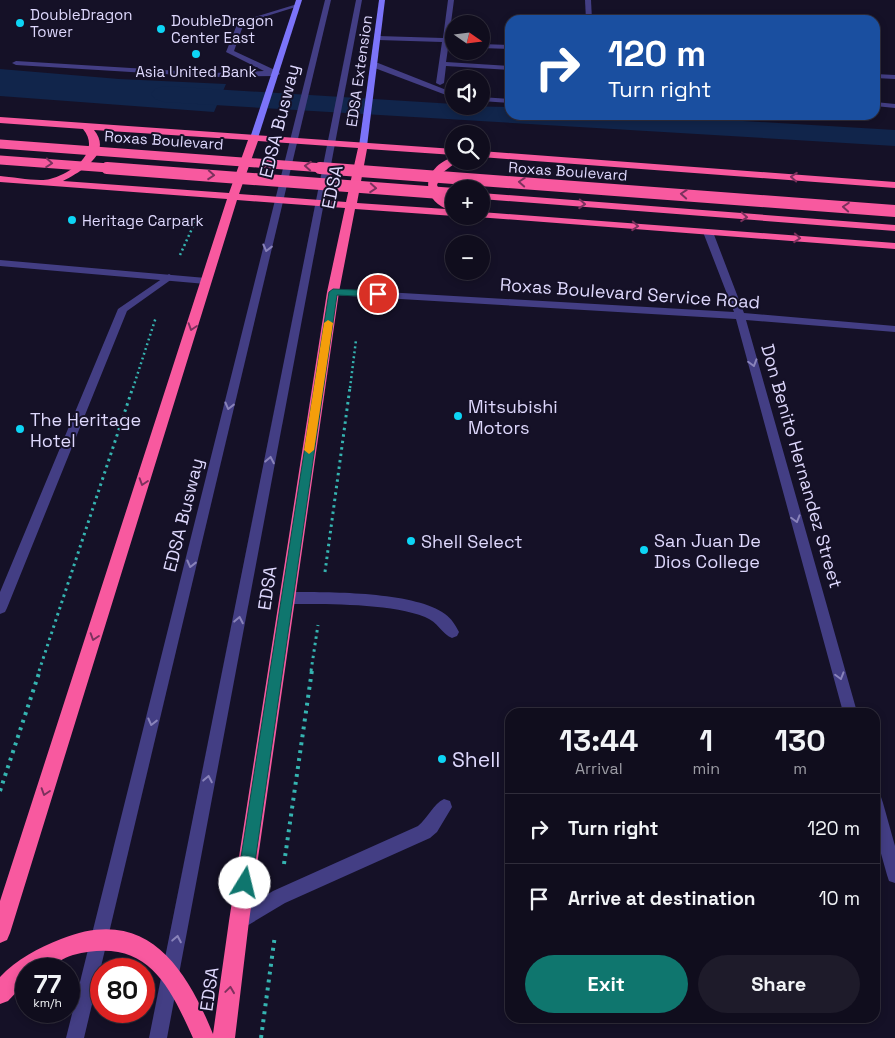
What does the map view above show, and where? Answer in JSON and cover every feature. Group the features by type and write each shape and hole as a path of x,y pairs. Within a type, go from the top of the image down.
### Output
{"highway":[{"path":"0,120 445,151"},
{"path":"50,182 69,174 84,164 94,154 97,143 94,134 86,126"},
{"path":"0,933 206,281 254,138"},
{"name":"Roxas Boulevard","path":"0,144 895,211"},
{"name":"EDSA","path":"224,1038 239,921 333,292 363,146"},
{"path":"490,155 895,185"},
{"name":"Roxas Boulevard","path":"0,160 445,193"},
{"path":"445,164 434,174 431,186 436,198 445,204"},
{"path":"0,179 445,212"},
{"name":"Roxas Boulevard","path":"490,197 895,228"},
{"path":"490,216 895,246"},
{"path":"0,993 34,962 67,945 100,939 127,942 151,954 170,974 185,998 204,1038"}],"main road":[{"name":"EDSA Extension","path":"363,146 382,0"},
{"path":"254,138 298,3"}],"street":[{"name":"EDSA Busway","path":"75,1038 328,0"},
{"path":"158,1038 359,0"},
{"path":"440,83 451,0"},
{"path":"588,0 589,15"},
{"path":"275,77 230,52 241,22 298,3"},
{"path":"378,38 444,42"},
{"path":"490,41 505,42"},
{"path":"490,46 505,47"},
{"path":"16,63 213,75 246,73 275,77"},
{"path":"442,64 505,68"},
{"path":"375,65 445,92"},
{"path":"880,76 895,77"},
{"path":"490,100 505,101"},
{"path":"880,104 895,106"},
{"name":"Don Benito Hernandez Street","path":"708,232 740,316 849,708"},
{"path":"0,263 206,281"},
{"path":"0,608 123,309 169,277"},
{"name":"Roxas Boulevard Service Road","path":"333,292 740,316 895,329"},
{"path":"287,598 322,598 419,608 440,617 452,632"},
{"path":"239,921 280,897 424,832 431,826 444,807"},
{"path":"880,821 895,875"}],"path":[{"path":"0,791 169,277 208,195"}],"water":[{"path":"0,69 119,79 226,84 214,112 0,96"}],"waterway":[{"path":"164,94 505,115"},
{"path":"596,120 895,138"}],"slow traffic":[{"path":"309,450 328,323"}],"place":[{"name":"DoubleDragon Tower","path":"20,23"},
{"name":"DoubleDragon Center East","path":"161,29"},
{"name":"Asia United Bank","path":"196,54"},
{"name":"Heritage Carpark","path":"72,220"},
{"name":"Mitsubishi Motors","path":"458,416"},
{"name":"The Heritage Hotel","path":"20,429"},
{"name":"Shell Select","path":"411,541"},
{"name":"San Juan De Dios College","path":"644,550"},
{"name":"Shell","path":"442,759"}],"route":[{"path":"245,883 333,292 378,294"}]}
